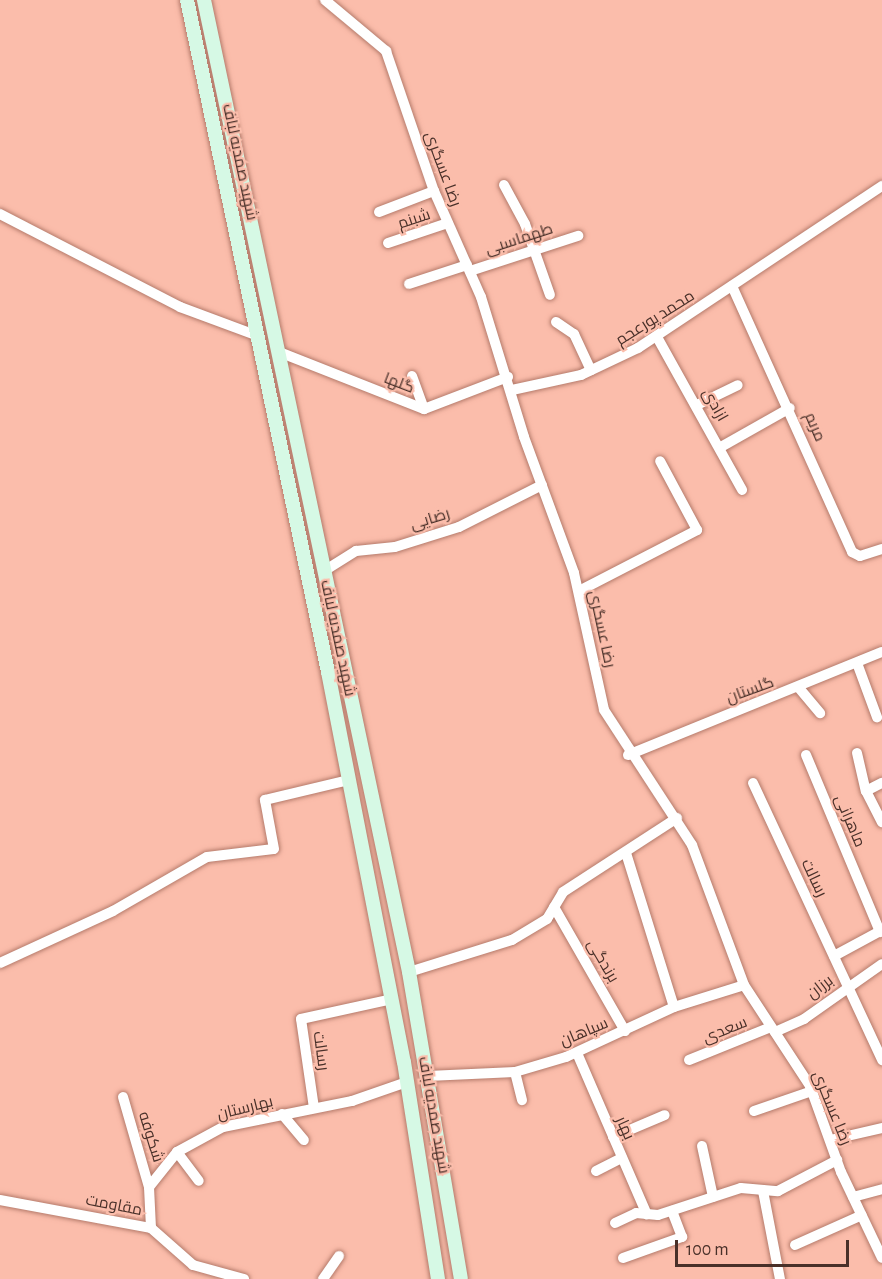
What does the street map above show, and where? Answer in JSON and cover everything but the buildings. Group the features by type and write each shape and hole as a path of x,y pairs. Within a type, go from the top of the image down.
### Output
{"main road":[{"name":"شهید صمدیه لباف","path":"187,0 321,638 392,999 438,1279"},
{"name":"شهید صمدیه لباف","path":"204,0 409,972 461,1279"},
{"path":"321,638 337,633"}],"street":[{"name":"رضا عسگری","path":"325,0 386,51 434,191 468,268 508,377 579,591 604,710 628,755 677,818 744,985 812,1091 837,1160 881,1255"},
{"path":"504,185 535,250 550,295"},
{"name":"محمد پورعجم","path":"512,390 591,370 657,337 882,186"},
{"path":"379,212 434,191"},
{"path":"0,214 180,307 258,336"},
{"name":"شبنم","path":"388,243 448,223"},
{"name":"طهماسبی","path":"468,268 578,236"},
{"path":"409,284 468,268"},
{"name":"مریم","path":"732,286 790,408 852,552 860,556 882,549"},
{"path":"556,322 574,334 591,370"},
{"name":"ازادی","path":"657,337 699,405 721,447 722,460 742,490"},
{"name":"گلها","path":"279,352 424,409 508,377"},
{"path":"412,376 424,409"},
{"path":"699,405 738,385"},
{"path":"721,447 790,408"},
{"path":"579,591 697,530 660,461"},
{"name":"رضایی","path":"324,571 356,551 395,547 459,527 542,485"},
{"name":"گلستان","path":"628,755 799,688 882,652"},
{"path":"857,663 877,717"},
{"path":"799,688 820,714"},
{"path":"857,753 866,791 882,822"},
{"name":"ماهرانی","path":"806,755 881,931"},
{"path":"0,963 113,911 207,857 274,849 266,800 349,780"},
{"name":"رسالت","path":"753,783 882,1060"},
{"path":"866,791 882,783"},
{"path":"409,972 512,940 547,919 563,892 677,818"},
{"path":"626,853 674,1007"},
{"name":"برندگی","path":"554,907 625,1031"},
{"path":"834,956 881,931"},
{"name":"برزان","path":"773,1029 804,1019 847,986 882,964"},
{"name":"سپاهان","path":"428,1076 515,1072 576,1053 674,1007 744,985"},
{"name":"رسالت","path":"314,1108 301,1019 392,999"},
{"name":"سعدی","path":"689,1060 773,1029"},
{"name":"بهار","path":"576,1053 647,1215"},
{"path":"515,1072 522,1100"},
{"name":"بهارستان","path":"149,1187 177,1152 223,1127 314,1108 407,1082"},
{"path":"754,1111 812,1091"},
{"name":"شکوفه","path":"123,1097 149,1187"},
{"path":"282,1114 304,1140"},
{"path":"613,1137 665,1115"},
{"path":"830,1140 882,1128"},
{"path":"702,1146 713,1197"},
{"path":"177,1152 200,1181"},
{"path":"596,1171 622,1158"},
{"path":"615,1223 636,1213 647,1215 672,1211 741,1188 764,1191 793,1186 837,1160"},
{"path":"149,1187 150,1228"},
{"path":"853,1197 882,1189"},
{"path":"764,1191 780,1279"},
{"name":"مقاومت","path":"0,1200 150,1228 193,1266 244,1279"},
{"path":"623,1258 682,1237 672,1211"},
{"path":"795,1245 862,1215"},
{"path":"323,1279 339,1256"}]}
